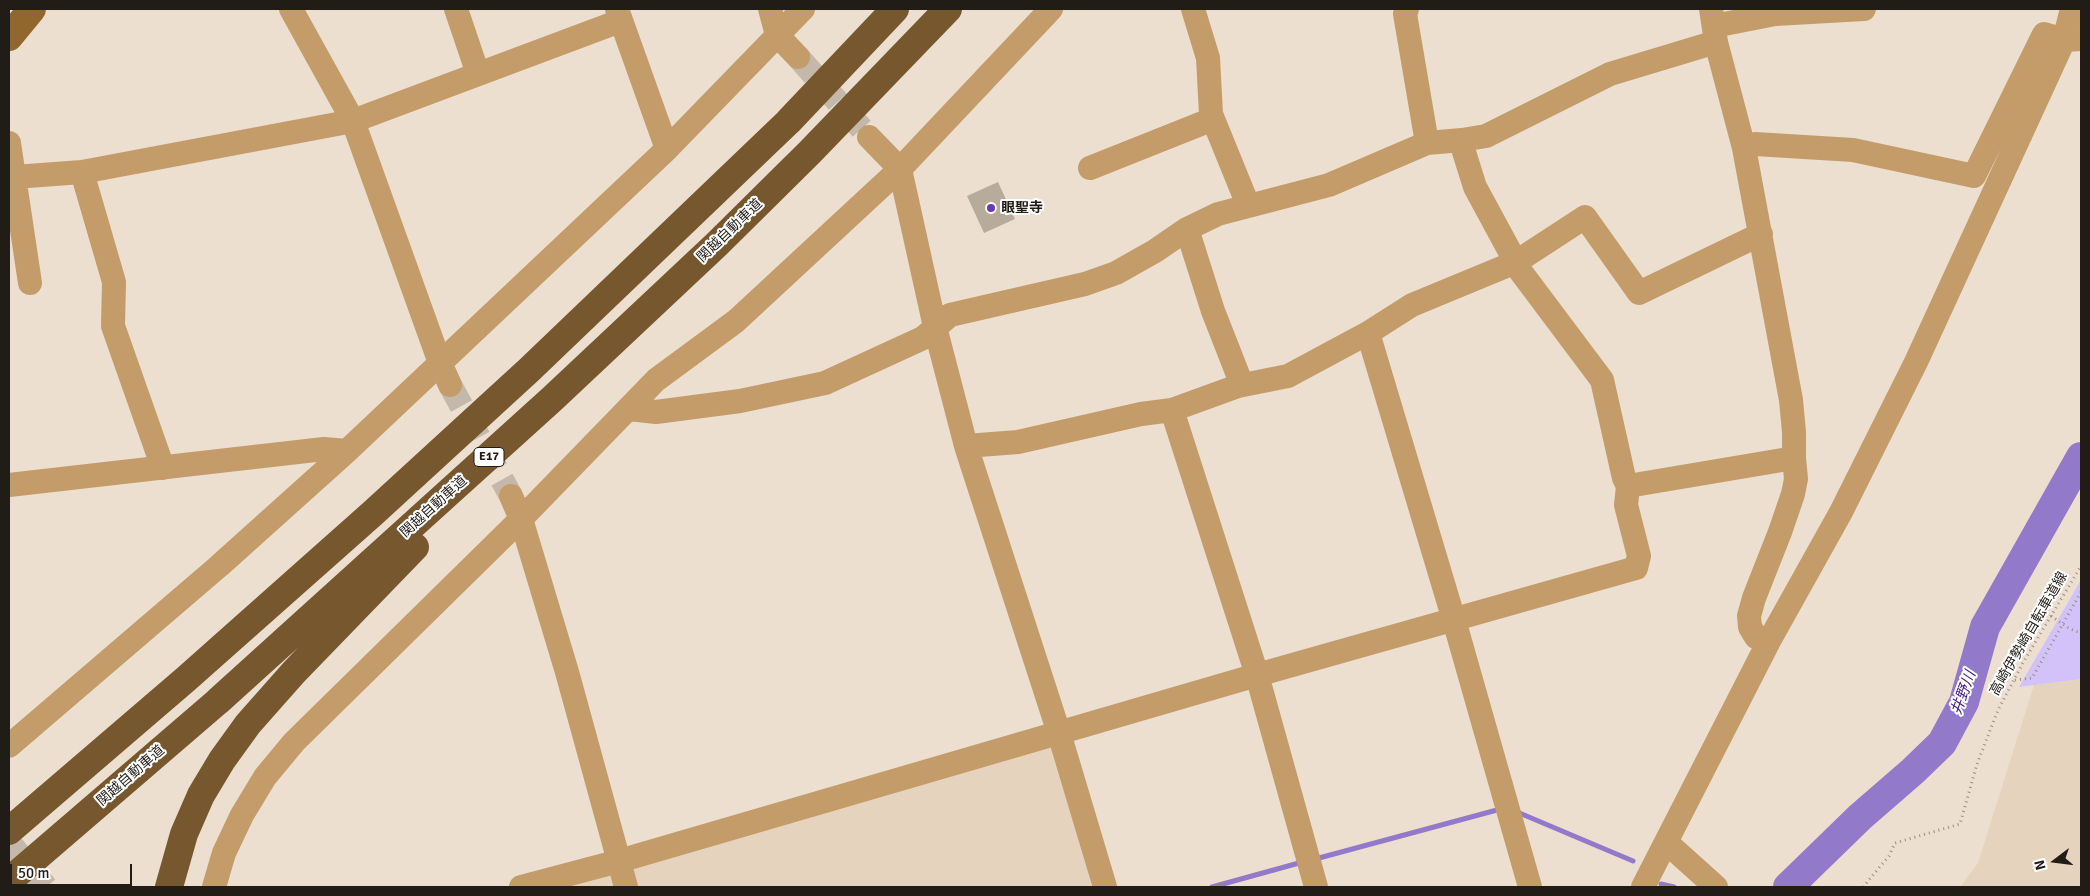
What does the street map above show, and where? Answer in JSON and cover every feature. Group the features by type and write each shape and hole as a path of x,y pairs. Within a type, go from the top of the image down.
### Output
{"highway":[{"name":"E17","path":"9,831 186,679 373,513 528,370 781,129 895,9"},
{"name":"関越自動車道","path":"9,881 217,702 396,543 552,399 717,244 810,152 948,9"},
{"path":"169,887 184,834 201,795 222,760 248,724 294,672 408,556 552,399"},
{"path":"9,811 58,772 277,586 373,513"}],"main road":[{"path":"9,37 32,9"}],"street":[{"path":"291,9 353,121 440,363 450,384"},
{"path":"456,9 478,74"},
{"path":"770,9 777,35 798,56"},
{"path":"9,746 219,566 347,451 667,149 803,9"},
{"path":"214,887 224,853 242,815 264,777 294,742 521,519 656,380 736,321 900,169 1051,9"},
{"path":"1193,9 1208,58 1211,114 1248,205"},
{"path":"1407,9 1405,14 1427,143"},
{"path":"629,409 656,412 740,402 825,383 923,338 950,315 1085,284 1116,273 1156,251 1187,229 1218,214 1329,185 1427,143 1486,136 1610,74 1714,26 1775,14 1864,9"},
{"path":"1643,887 1769,641 1841,512 1916,362 2072,40 2072,9"},
{"path":"14,177 82,172 353,121 478,74 618,15 667,149"},
{"path":"1714,26 1744,148 1792,400 1796,480 1780,532 1754,598 1749,616 1750,628 1756,637 1769,641"},
{"path":"1744,148 1756,144 1853,150 1974,176 2044,34 2072,40"},
{"path":"1090,168 1213,119"},
{"path":"868,137 900,169 935,327 966,446 1059,733 1104,887"},
{"path":"521,887 619,861 1257,675 1636,568 1638,556 1626,506 1628,486 1624,478 1602,380 1520,272 1475,187 1462,140"},
{"path":"9,143 30,284"},
{"path":"82,172 114,282 113,326 163,468"},
{"path":"966,446 1018,442 1140,414 1172,410 1242,385 1288,376 1368,333 1412,305 1516,262 1586,218 1639,293 1761,234"},
{"path":"1187,229 1214,311 1242,385"},
{"path":"1368,333 1454,620 1530,887"},
{"path":"1172,410 1257,675 1316,887"},
{"path":"9,485 324,449 347,451"},
{"path":"1628,486 1794,458"},
{"path":"511,496 521,519 567,672 626,887"},
{"path":"1667,843 1716,887"}],"path":[{"name":"高崎伊勢崎自転車道線","path":"1863,887 1889,856 1895,843 1960,824 1977,764 1998,710 2081,566"},
{"path":"2014,680 2032,678 2081,592"},
{"path":"2051,616 2070,629 2081,633"}],"shaded area":[{"path":"2081,579 2081,679 2019,687 2078,585"},
{"path":"2081,679 2081,887 1960,887 1978,863 2034,685"},
{"path":"1046,746 1053,748 1092,887 635,887 631,870"},
{"path":"607,872 613,875 616,887 551,887"}],"building":[{"name":"眼聖寺","path":"998,182 1015,219 984,233 967,196"}],"waterway":[{"name":"井野川","path":"1788,887 1860,817 1942,743 1964,702 1985,627 2081,457"},
{"path":"1319,858 1497,810"},
{"path":"1517,812 1633,861"},
{"path":"1212,887 1299,863"},
{"path":"1661,884 1674,887"}],"tunnel":[{"path":"798,57 869,137"},
{"path":"450,385 511,496"},
{"path":"9,842 46,887"}],"place":[{"name":"眼聖寺","path":"991,208"}]}
